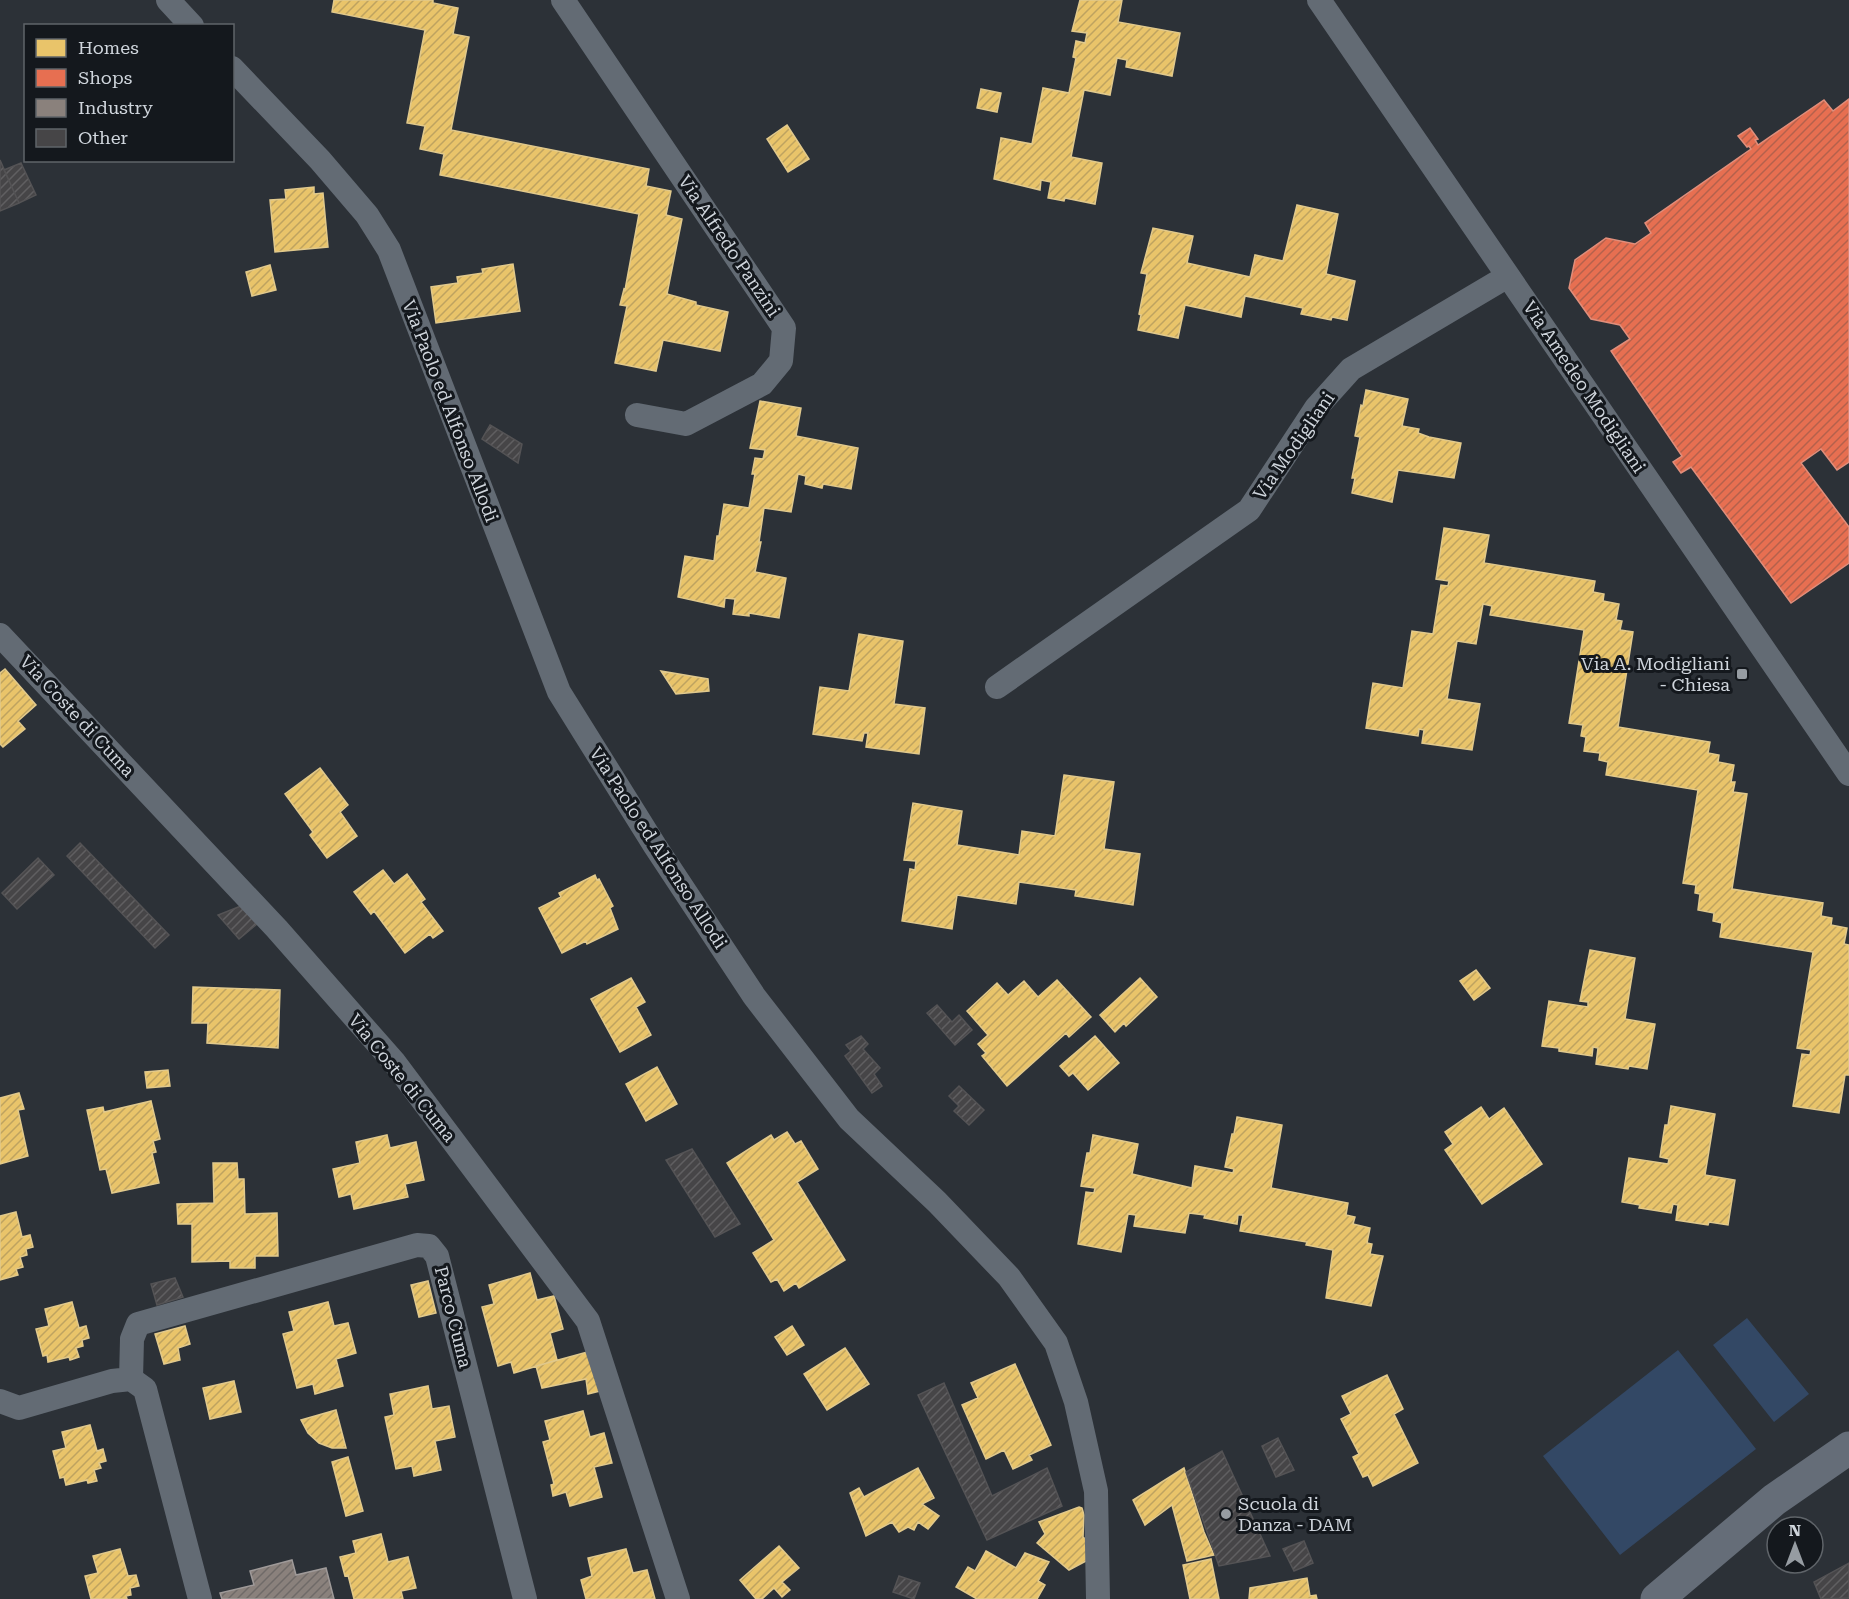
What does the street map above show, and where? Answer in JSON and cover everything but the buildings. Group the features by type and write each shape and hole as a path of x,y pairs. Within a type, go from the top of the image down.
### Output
{"street":[{"path":"168,0 190,24"},
{"name":"Via Alfredo Panzini","path":"563,0 784,328 781,362 762,384 686,424 637,416"},
{"name":"Via Amedeo Modigliani","path":"1319,0 1849,774"},
{"name":"Via Paolo ed Alfonso Allodi","path":"234,70 321,160 367,215 389,250 559,692 655,846 754,996 849,1119 937,1202 1009,1277 1056,1343 1076,1402 1096,1491 1098,1599"},
{"name":"Via Modigliani","path":"997,687 1250,510 1316,408 1351,369 1508,276"},
{"name":"Via Coste di Cuma","path":"0,635 277,929 393,1062 588,1320 678,1599"},
{"name":"Parco Cuma","path":"131,1380 132,1339 138,1324 417,1245 429,1246 437,1256 525,1599"},
{"path":"0,1401 19,1408 112,1381 131,1380 145,1389 200,1599"},
{"path":"1656,1599 1774,1500 1849,1448"}],"shaded area":[{"path":"1747,1318 1809,1394 1774,1422 1713,1345"},
{"path":"1678,1350 1756,1449 1620,1555 1543,1456"}],"place":[{"name":"Via A. Modigliani - Chiesa","path":"1742,674"},
{"name":"Scuola di Danza - DAM","path":"1226,1514"}]}
